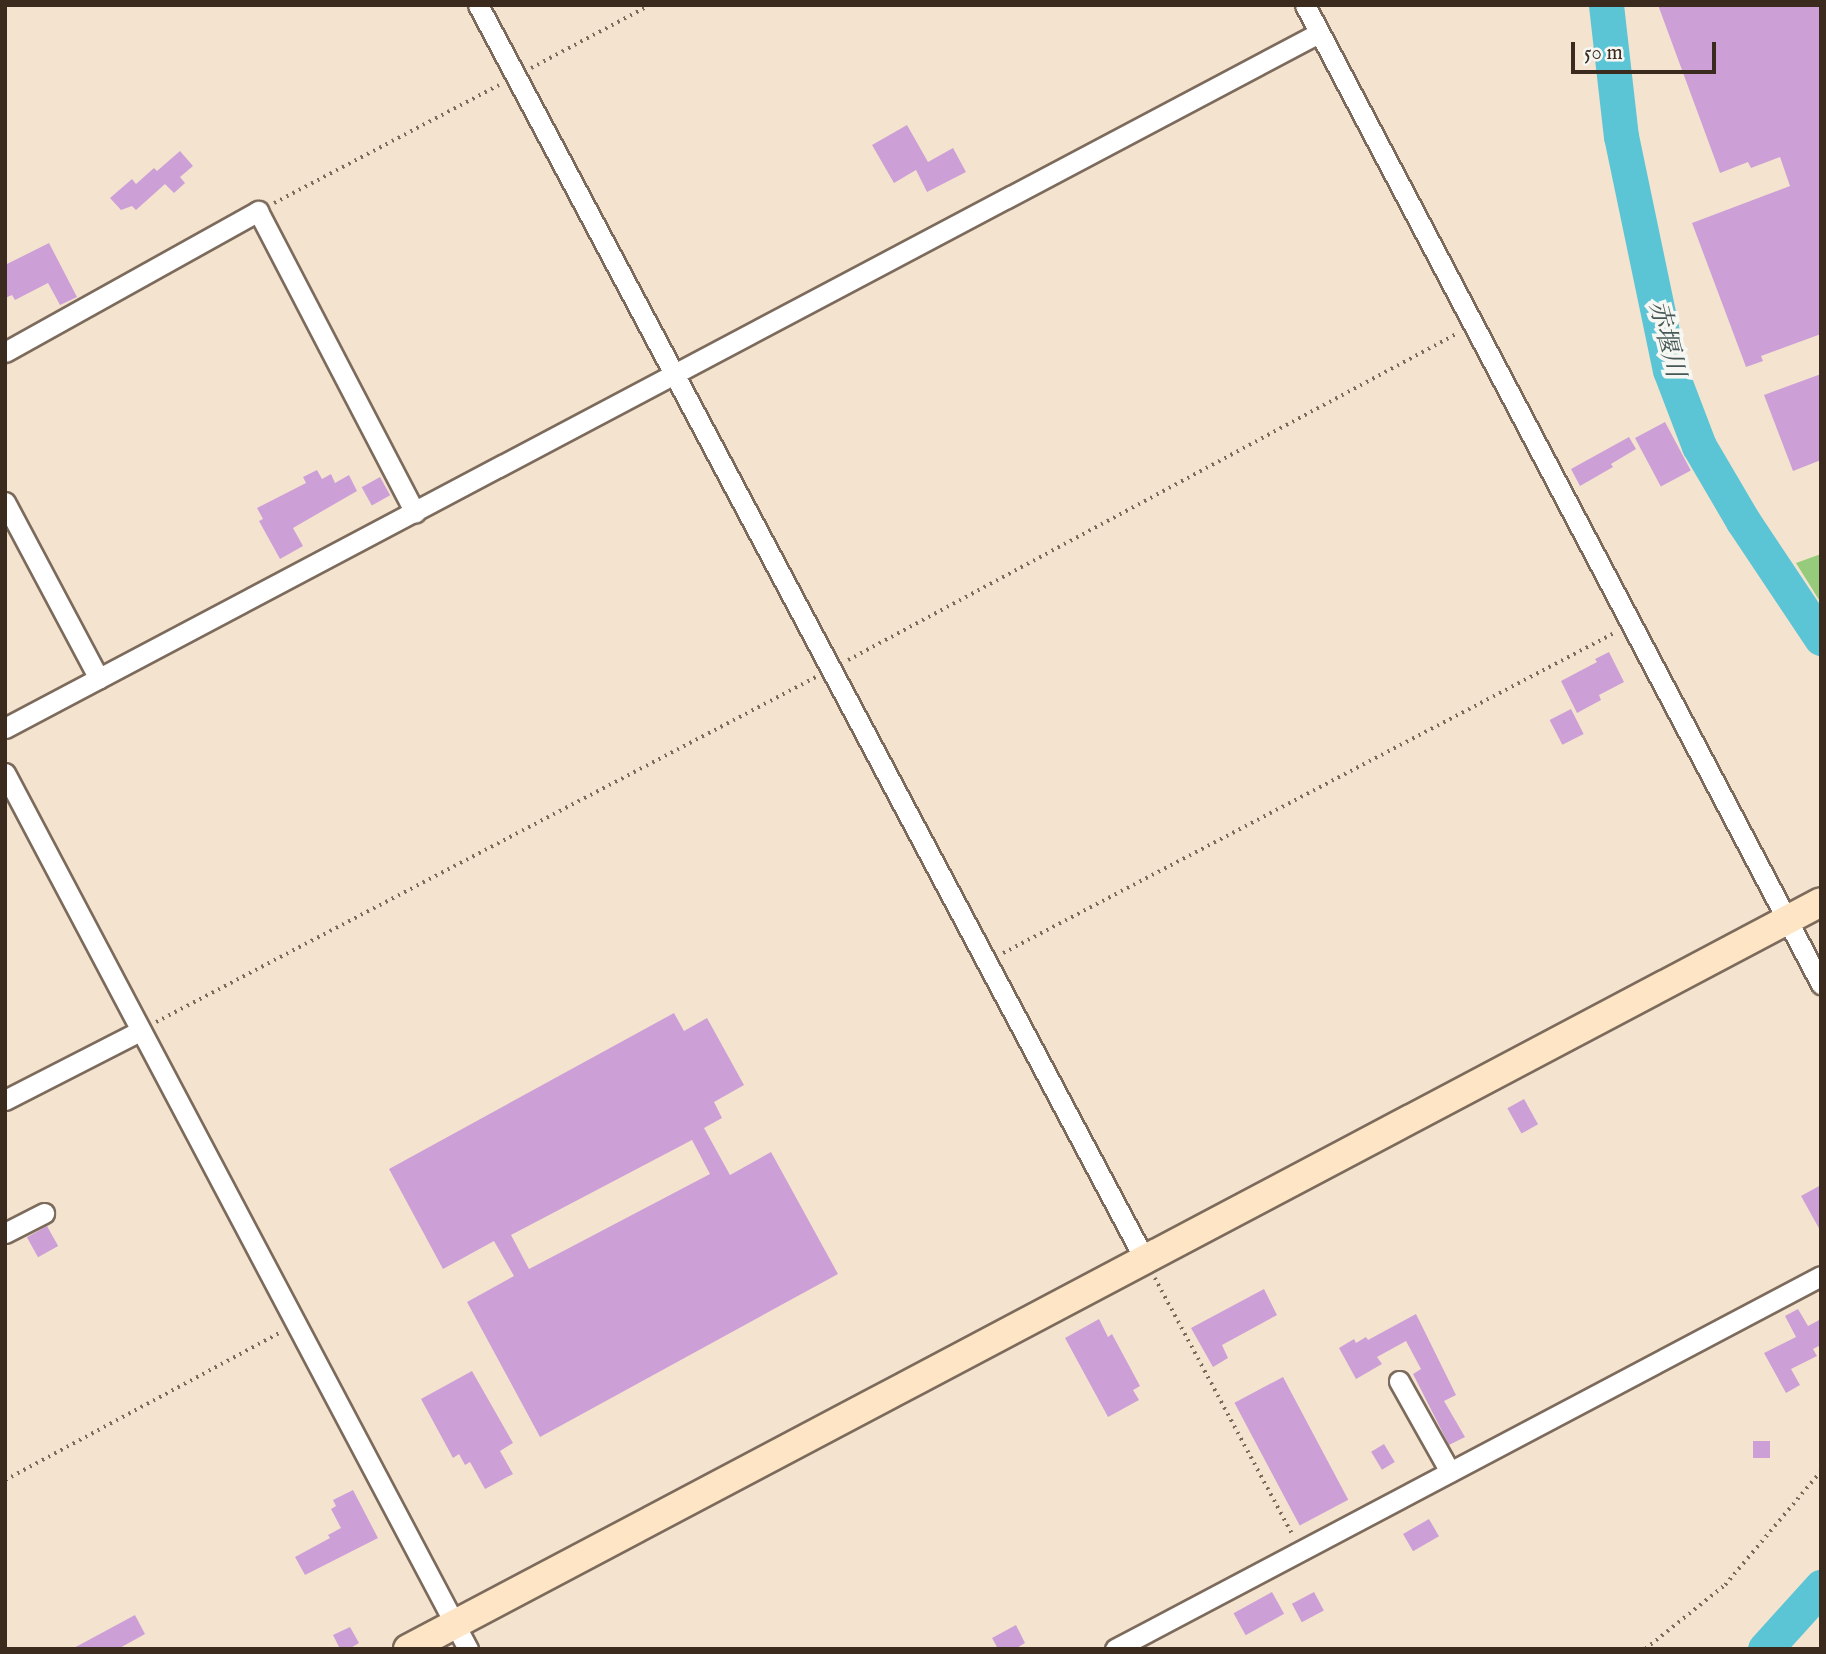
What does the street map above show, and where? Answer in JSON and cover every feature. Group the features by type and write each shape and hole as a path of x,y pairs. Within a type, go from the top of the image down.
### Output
{"street":[{"path":"478,5 833,668 1144,1258"},
{"path":"1305,5 1821,984"},
{"path":"5,728 1320,33"},
{"path":"5,352 258,211 415,513"},
{"path":"5,502 99,678"},
{"path":"5,773 468,1649"},
{"path":"408,1649 1821,901"},
{"path":"5,1100 140,1031"},
{"path":"5,1233 44,1213"},
{"path":"1115,1649 1821,1276"},
{"path":"1399,1381 1450,1472"}],"path":[{"path":"258,211 650,5"},
{"path":"140,1031 833,668 1475,324"},
{"path":"986,962 1630,625"},
{"path":"1144,1258 1301,1550"},
{"path":"5,1480 295,1325"},
{"path":"1645,1649 1725,1585 1821,1471"}],"green space":[{"path":"1821,554 1821,603 1796,563"}],"building":[{"path":"1658,5 1821,5 1821,334 1761,356 1763,361 1746,367 1692,223 1790,186 1780,157 1751,168 1748,162 1720,173"},
{"path":"907,125 928,162 953,148 966,172 927,192 916,170 894,183 872,145"},
{"path":"180,151 193,166 180,177 185,183 174,193 165,184 136,210 132,206 121,210 110,198 132,179 136,184 154,168 157,171"},
{"path":"49,243 77,297 60,305 48,283 15,300 12,295 5,298 5,265"},
{"path":"1821,374 1821,460 1793,471 1764,395"},
{"path":"1665,422 1691,471 1661,487 1635,438"},
{"path":"1629,437 1636,449 1611,464 1613,467 1580,486 1571,469"},
{"path":"317,470 322,479 331,474 335,483 349,475 357,491 293,528 303,546 280,559 259,521 263,519 257,508 306,483 303,477"},
{"path":"380,477 390,495 372,506 362,487"},
{"path":"1609,652 1624,682 1599,695 1601,700 1577,713 1561,681 1597,662 1595,659"},
{"path":"1571,709 1584,734 1562,745 1550,720"},
{"path":"674,1013 684,1031 707,1018 744,1085 714,1102 722,1118 704,1128 730,1175 771,1152 838,1274 540,1437 467,1302 514,1276 494,1241 443,1269 389,1169","holes":["692,1140 710,1174 529,1269 511,1235"]},
{"path":"1524,1099 1538,1124 1521,1134 1507,1108"},
{"path":"1821,1185 1821,1232 1801,1196"},
{"path":"47,1226 58,1246 38,1257 27,1237"},
{"path":"1264,1289 1277,1315 1222,1345 1228,1358 1213,1367 1191,1328"},
{"path":"1798,1309 1808,1326 1821,1319 1821,1345 1813,1349 1817,1356 1791,1369 1800,1385 1786,1393 1764,1353 1796,1337 1785,1316"},
{"path":"1416,1314 1456,1395 1444,1401 1465,1437 1449,1445 1413,1374 1421,1369 1406,1341 1377,1357 1382,1364 1356,1379 1339,1348 1354,1339 1356,1343 1366,1337 1368,1340"},
{"path":"1099,1319 1108,1337 1112,1334 1140,1386 1133,1390 1139,1400 1108,1417 1065,1338"},
{"path":"472,1371 513,1443 500,1451 513,1474 485,1489 470,1462 465,1465 459,1454 453,1458 421,1399"},
{"path":"1283,1377 1348,1500 1300,1526 1234,1403"},
{"path":"1753,1441 1770,1441 1770,1458 1753,1458"},
{"path":"1384,1444 1395,1462 1382,1470 1371,1452"},
{"path":"353,1490 378,1538 305,1575 295,1557 330,1538 328,1535 341,1528 331,1509 336,1506 333,1500"},
{"path":"1429,1519 1439,1536 1413,1551 1403,1534"},
{"path":"1272,1592 1284,1614 1246,1635 1234,1613"},
{"path":"1314,1592 1324,1611 1302,1622 1292,1604"},
{"path":"135,1615 145,1634 118,1649 72,1649"},
{"path":"1016,1625 1025,1643 1015,1649 998,1649 992,1638"},
{"path":"350,1627 359,1643 349,1649 340,1649 333,1635"}],"waterway":[{"name":"赤堰川","path":"1606,5 1621,136 1670,370 1699,446 1743,521 1821,638"},
{"name":"赤堰川","path":"1765,1649 1821,1587"}]}
